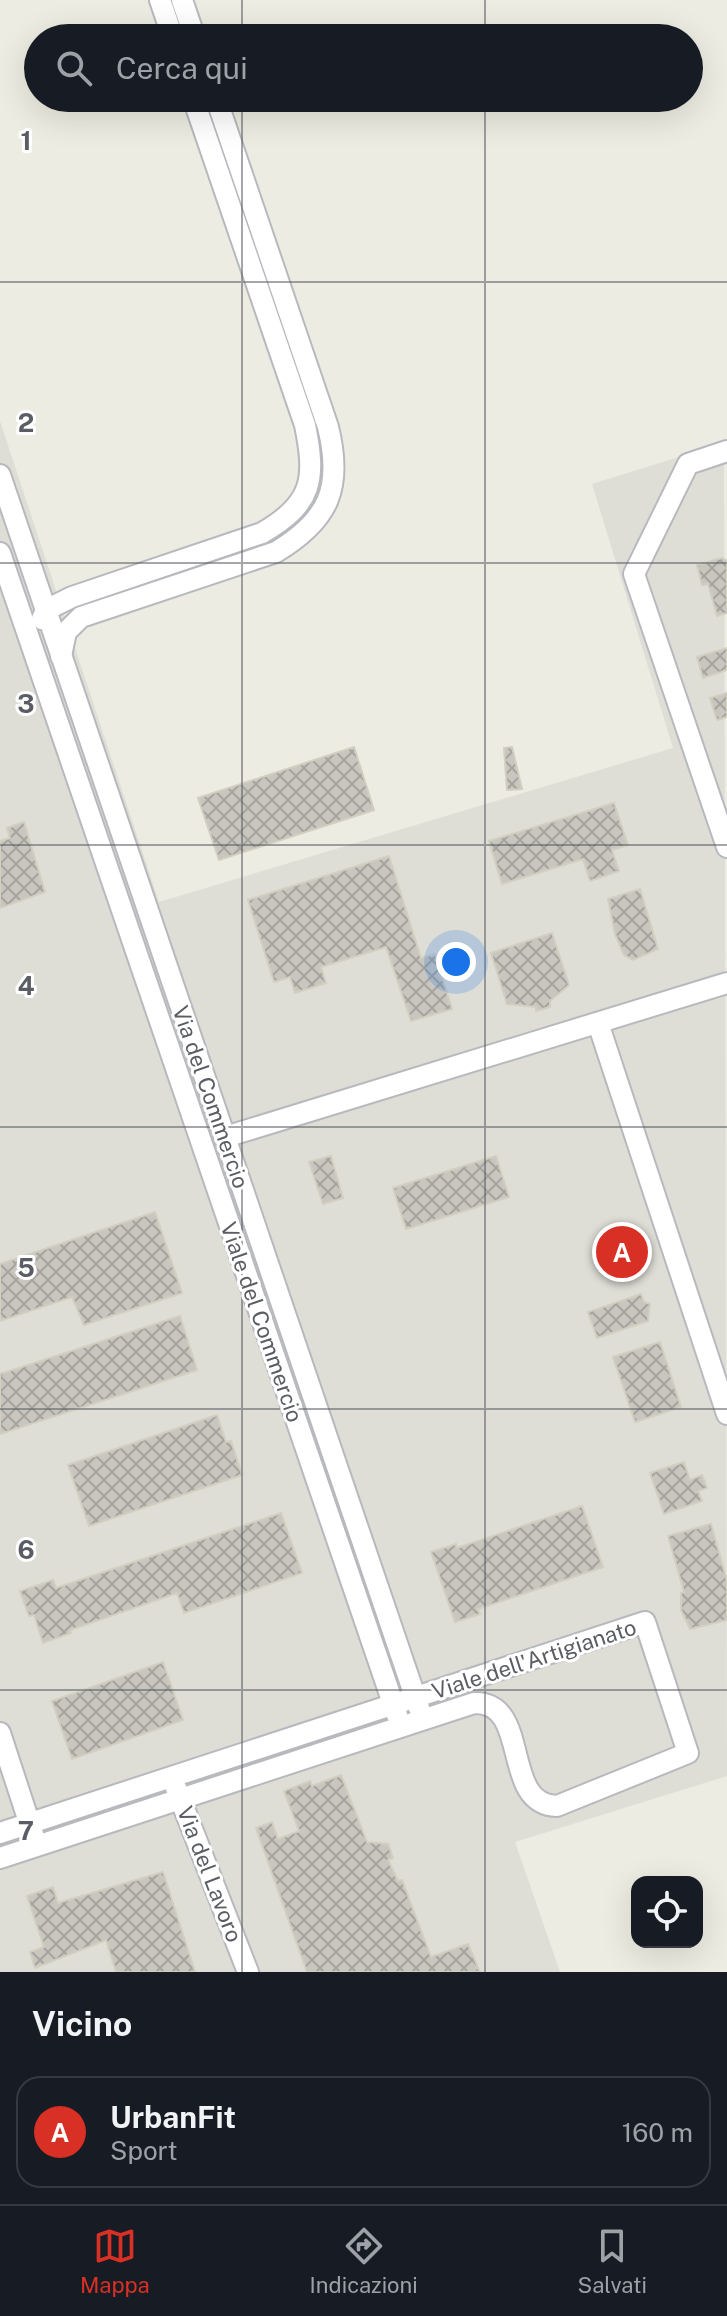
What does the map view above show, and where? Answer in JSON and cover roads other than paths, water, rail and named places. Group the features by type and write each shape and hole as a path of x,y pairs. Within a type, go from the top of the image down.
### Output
{"street":[{"path":"160,0 168,24"},
{"path":"182,0 190,24"},
{"path":"31,643 46,610 72,597 262,533 290,518 305,495 313,466 305,425 198,112"},
{"path":"61,656 66,632 81,617 276,552 302,536 324,512 335,478 328,427 221,112"},
{"path":"727,451 688,464 634,574 727,847"},
{"name":"Via del Commercio","path":"0,475 423,1719"},
{"name":"Viale del Commercio","path":"0,553 401,1727"},
{"path":"225,1137 727,983"},
{"path":"598,1023 727,1414"},
{"name":"Viale dell'Artigianato","path":"0,1833 645,1622 688,1753 557,1806 545,1806 534,1800 527,1787 504,1718 496,1708 474,1703 0,1858"},
{"path":"0,1733 36,1846"},
{"name":"Via del Lavoro","path":"172,1777 248,1972"}],"place":[{"name":"UrbanFit","path":"622,1252"}]}
